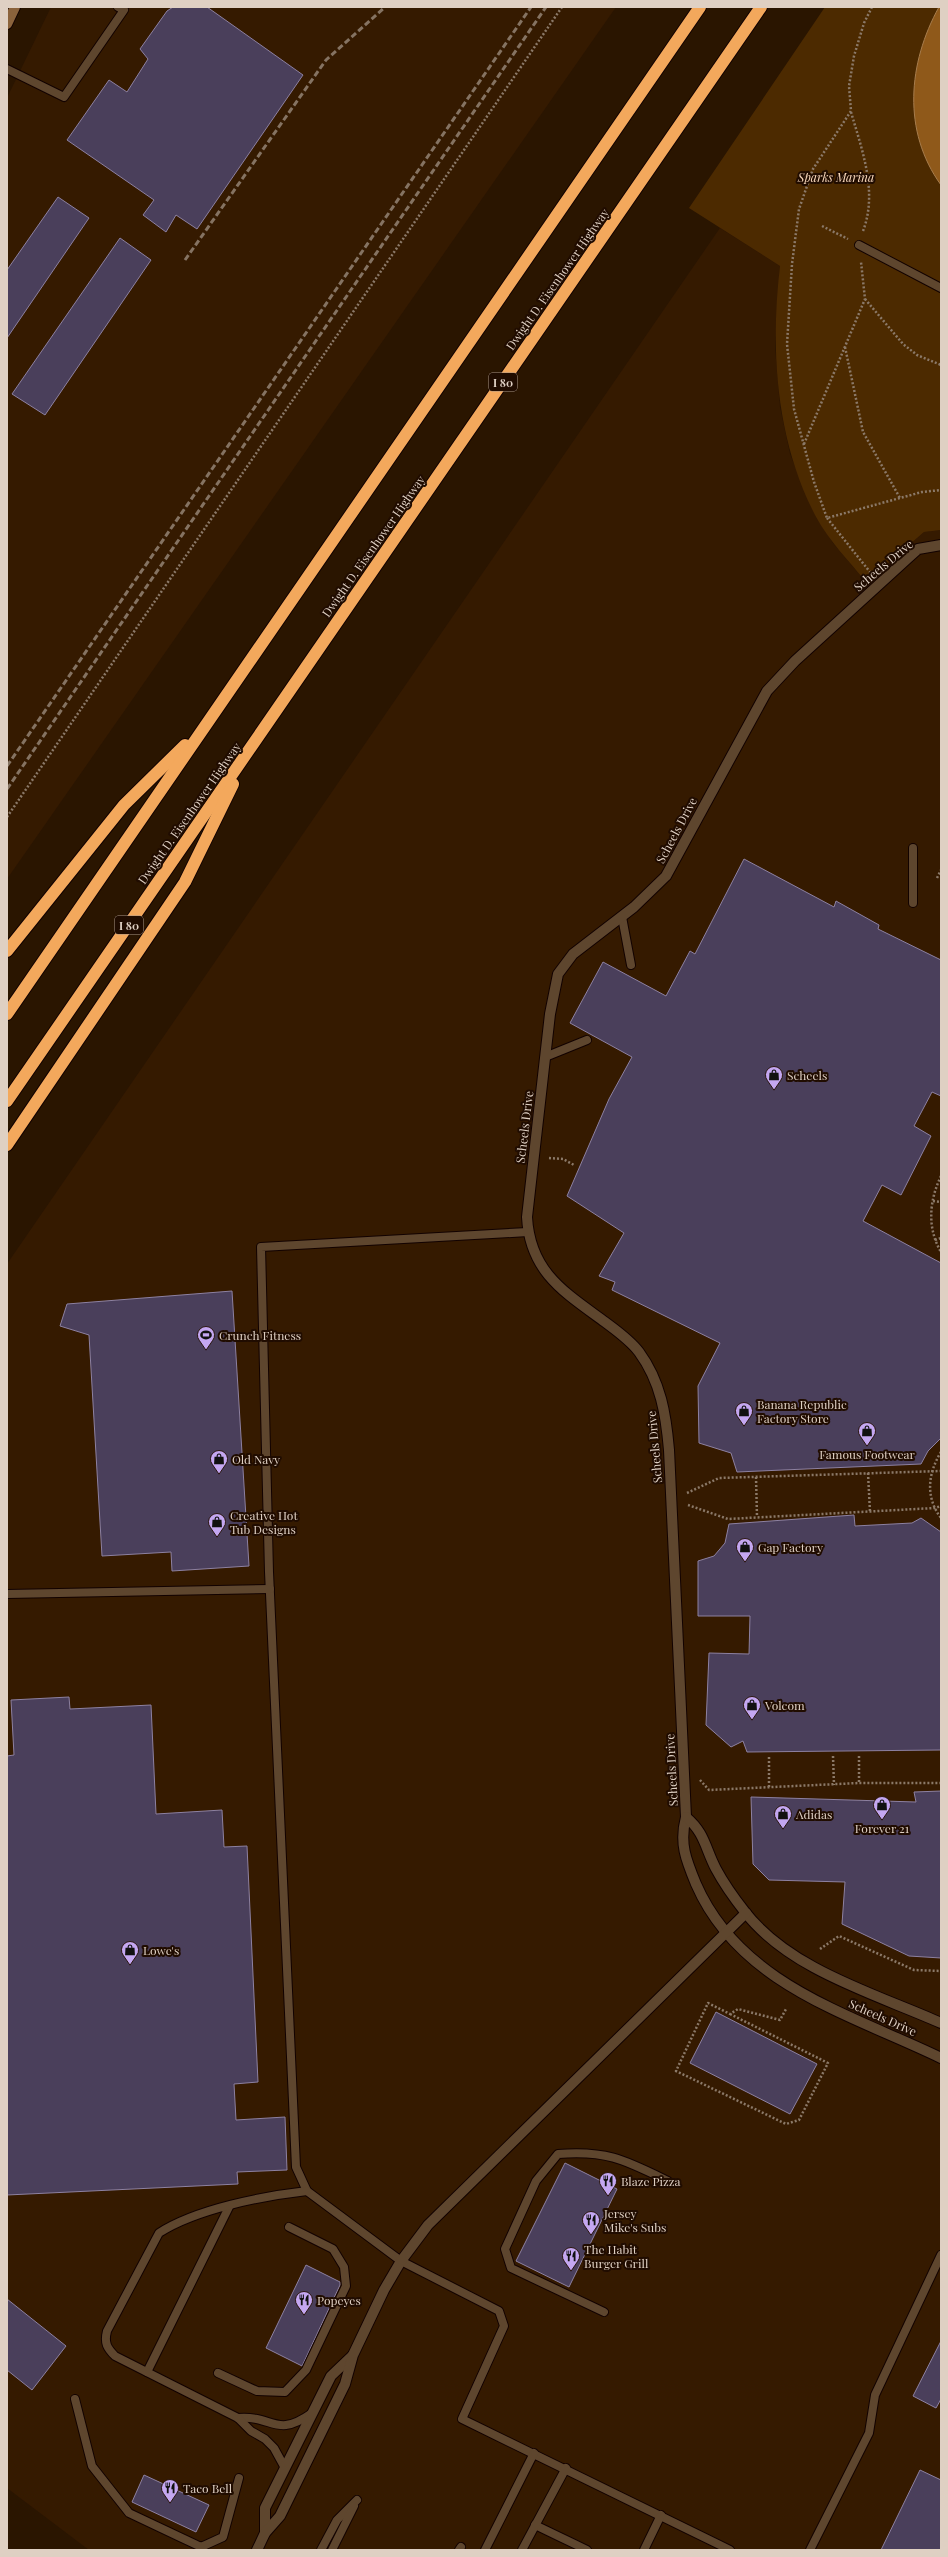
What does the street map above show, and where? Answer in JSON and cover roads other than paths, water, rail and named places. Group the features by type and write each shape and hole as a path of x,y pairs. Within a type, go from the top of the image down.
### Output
{"highway":[{"path":"7,1014 700,7"},
{"name":"Dwight D. Eisenhower Highway","path":"7,1101 761,7"},
{"path":"7,951 124,805 205,726"},
{"path":"7,1145 185,882 250,749"}],"street":[{"path":"7,24 15,7"},
{"name":"Scheels Drive","path":"941,545 918,549 795,661 767,691 666,876 656,888 622,917 573,954 558,974 550,1014 529,1194 528,1232 531,1245 544,1271 569,1296 628,1340 649,1368 661,1394 669,1450 686,1817 682,1834 689,1867 708,1909 726,1934 757,1963 796,1991 941,2058"},
{"name":"Scheels Drive","path":"686,1817 699,1828 716,1868 746,1913 769,1937 802,1961 941,2023"},
{"path":"257,2550 265,2533 280,2516 345,2384 353,2355 384,2290 401,2261 428,2225 746,1913"},
{"path":"265,2533 265,2508 331,2376 353,2355"}],"lane":[{"path":"7,68 64,97 124,10 118,7"},
{"path":"859,245 941,288"},
{"path":"913,848 913,903"},
{"path":"622,917 631,965"},
{"path":"545,1057 587,1040"},
{"path":"528,1232 261,1247 270,1589 296,2167 307,2191 401,2261 499,2311 504,2326 462,2418 730,2550"},
{"path":"7,1594 270,1589"},
{"path":"604,2312 511,2268 505,2249 536,2181 558,2154 588,2151 625,2160 668,2181"},
{"path":"285,2468 274,2448 265,2439 250,2431 238,2418 115,2356 108,2349 105,2341 107,2332 159,2234 173,2224 265,2196 307,2191"},
{"path":"147,2372 229,2207"},
{"path":"218,2373 257,2391 285,2392 306,2370 346,2286 344,2266 333,2249 289,2227"},
{"path":"810,2550 869,2433 875,2395 941,2255"},
{"path":"75,2399 92,2466 129,2513 201,2547 223,2537 239,2478"},
{"path":"238,2418 250,2417 283,2426 295,2424 313,2412"},
{"path":"485,2550 534,2453"},
{"path":"522,2550 566,2468"},
{"path":"321,2550 337,2520 357,2500 332,2550"},
{"path":"644,2550 661,2515"},
{"path":"535,2525 587,2550"}],"railway":[{"path":"185,260 326,60 385,7"},
{"path":"7,766 531,7"},
{"path":"7,789 546,7"}],"place":[{"name":"Scheels","path":"774,1090"},
{"name":"Crunch Fitness","path":"206,1350"},
{"name":"Banana Republic Factory Store","path":"744,1426"},
{"name":"Famous Footwear","path":"867,1446"},
{"name":"Old Navy","path":"219,1474"},
{"name":"Creative Hot Tub Designs","path":"217,1537"},
{"name":"Gap Factory","path":"745,1562"},
{"name":"Volcom","path":"752,1720"},
{"name":"Forever 21","path":"882,1820"},
{"name":"Adidas","path":"783,1829"},
{"name":"Lowe's","path":"130,1965"},
{"name":"Blaze Pizza","path":"608,2196"},
{"name":"Jersey Mike's Subs","path":"591,2235"},
{"name":"The Habit Burger Grill","path":"571,2271"},
{"name":"Popeyes","path":"304,2315"},
{"name":"Taco Bell","path":"170,2503"}],"park label":[{"name":"Sparks Marina","path":"836,177"}]}
